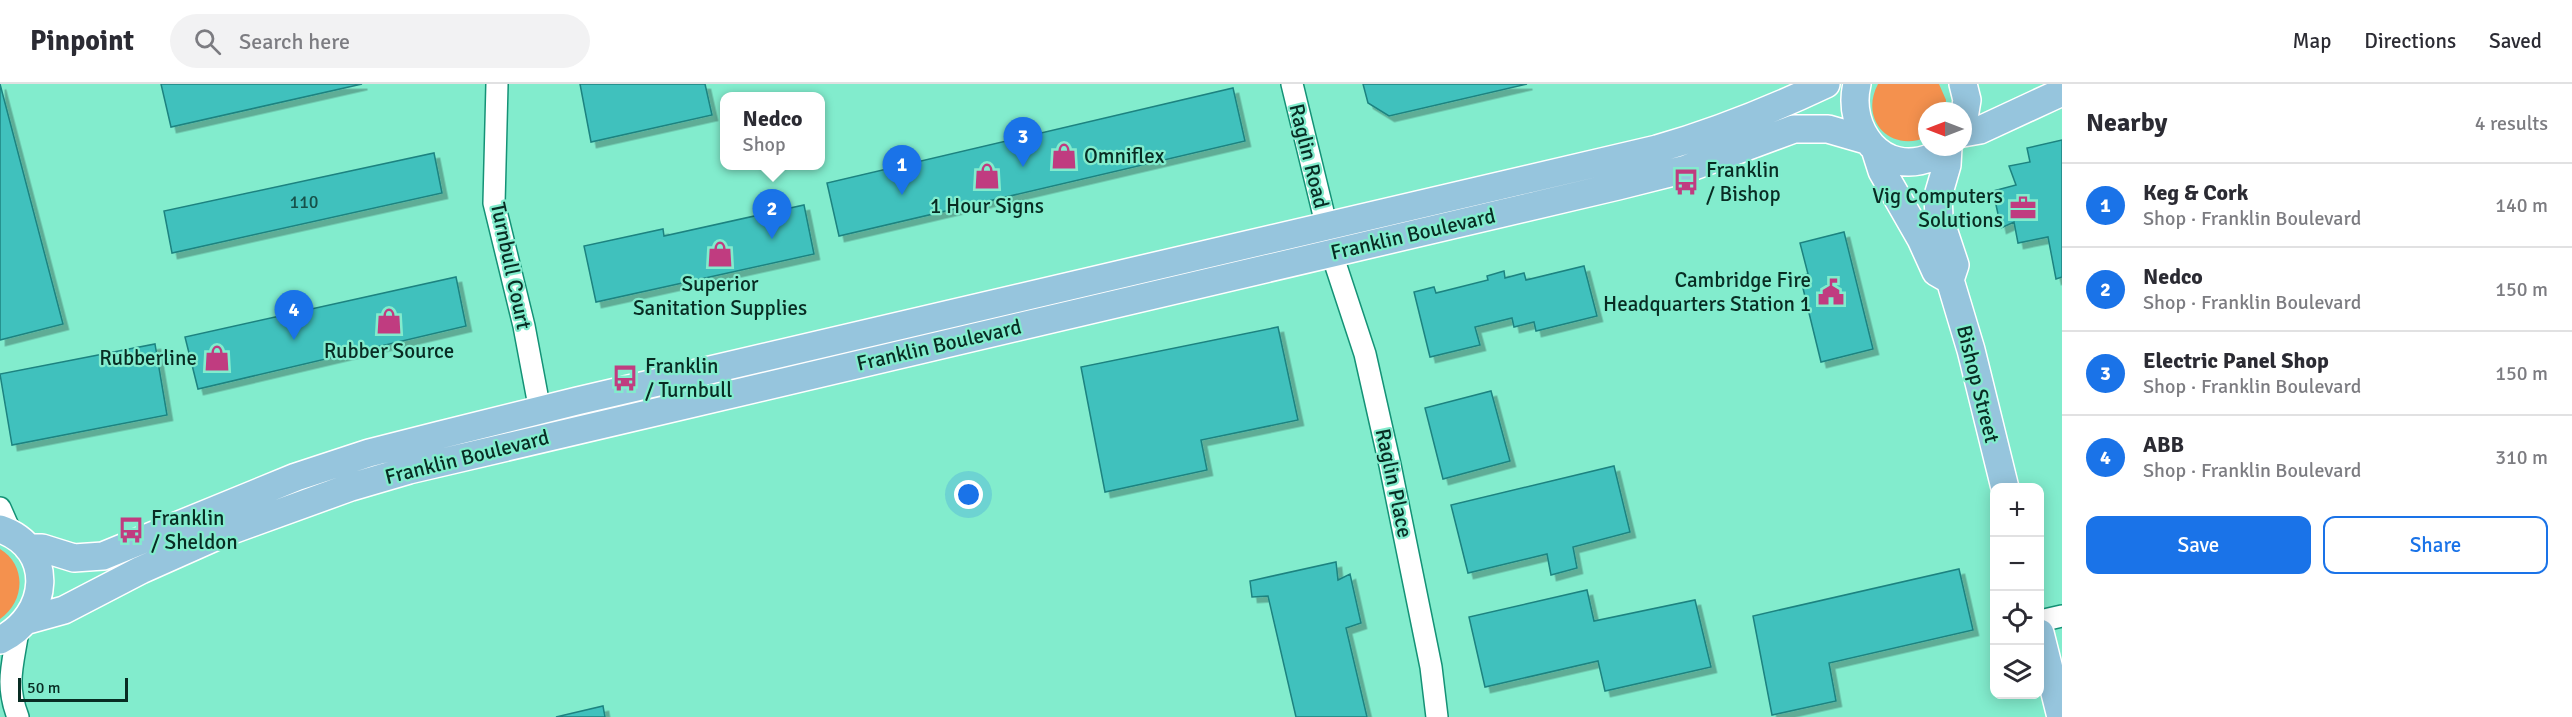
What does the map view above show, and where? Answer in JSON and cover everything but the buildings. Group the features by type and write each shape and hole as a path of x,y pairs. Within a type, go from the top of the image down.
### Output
{"main road":[{"name":"Franklin Boulevard","path":"15,630 64,610 141,570 224,533 351,487 409,470 1329,241 1657,150 1736,124 1826,84"},
{"name":"Bishop Street","path":"1857,84 1853,104 1856,123 1870,145 1936,272 1950,280"},
{"path":"1963,84 1967,102"},
{"path":"1972,131 1980,130 2062,92"},
{"name":"Franklin Boulevard","path":"13,537 74,558 102,556 296,477 369,453 540,411 1329,241 1686,169 1794,129 1828,129 1870,145 1893,159 1912,161 1933,156"},
{"name":"Bishop Street","path":"1948,156 1940,185 1939,217 1955,265 1950,280 1971,351 2003,483"},
{"path":"13,537 37,565 40,584 37,603 15,630"},
{"path":"2043,645 2061,717"}],"street":[{"name":"Turnbull Court","path":"497,84 494,203 524,326 540,411"},
{"name":"Raglin Road","path":"1292,84 1329,241"},
{"name":"Raglin Place","path":"1329,241 1365,354 1431,667 1437,717"},
{"path":"0,508 13,537"},
{"path":"2044,620 2062,616"},
{"path":"15,630 9,683 11,699 18,717"}],"shaded area":[{"path":"1878,84 1939,84 1946,100 1946,102 1918,102 1918,140 1901,141 1890,137 1875,121 1872,110 1873,97"},
{"path":"0,549 15,564 20,584 14,603 0,619"}],"place":[{"name":"Omniflex","path":"1064,156"},
{"name":"Electric Panel Shop","path":"1023,167"},
{"name":"1 Hour Signs","path":"987,176"},
{"name":"Franklin / Bishop","path":"1686,182"},
{"name":"Keg & Cork","path":"902,195"},
{"name":"Vig Computers Solutions","path":"2023,208"},
{"name":"Nedco","path":"772,239"},
{"name":"Superior Sanitation Supplies","path":"720,254"},
{"name":"Cambridge Fire Headquarters Station 1","path":"1831,292"},
{"name":"Rubber Source","path":"389,321"},
{"name":"ABB","path":"294,340"},
{"name":"Rubberline","path":"217,358"},
{"name":"Franklin / Turnbull","path":"625,378"},
{"name":"Franklin / Sheldon","path":"131,530"}]}
